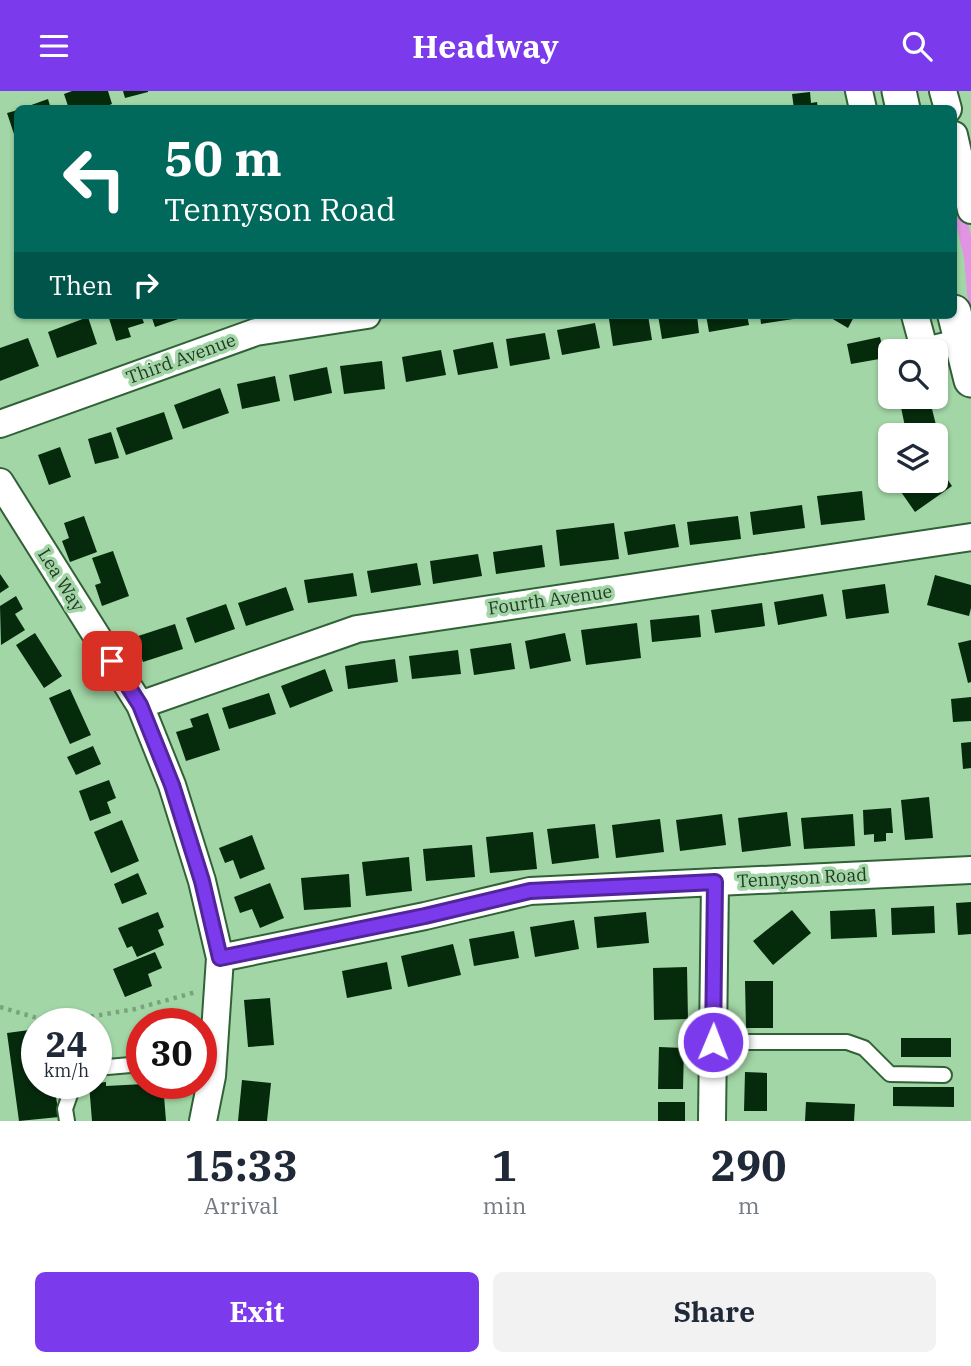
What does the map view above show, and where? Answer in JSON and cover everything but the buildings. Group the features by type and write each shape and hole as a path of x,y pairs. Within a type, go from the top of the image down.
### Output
{"street":[{"path":"957,148 971,209"},
{"name":"Third Avenue","path":"0,424 256,332 341,319"},
{"path":"916,319 922,339"},
{"path":"962,328 971,380"},
{"name":"Lea Way","path":"0,482 140,705 175,797 202,881 220,958 215,1008"},
{"name":"Fourth Avenue","path":"140,705 357,629 971,537"},
{"name":"Tennyson Road","path":"220,958 425,916 530,891 971,870"},
{"path":"712,1121 715,882"},
{"name":"Lea Way","path":"203,1121 207,1099"}],"lane":[{"path":"941,339 962,328"},
{"path":"713,1042 847,1042 864,1048 890,1073 944,1075"},
{"path":"67,1121 65,1109 68,1099"}],"path":[{"path":"0,1007 54,1023 135,1009 218,986"}],"shaded area":[{"path":"957,181 971,236 970,325 964,258 957,228"}],"route":[{"path":"112,661 140,705 172,785 202,881 220,958 425,916 530,891 715,882 713,1042"}]}
